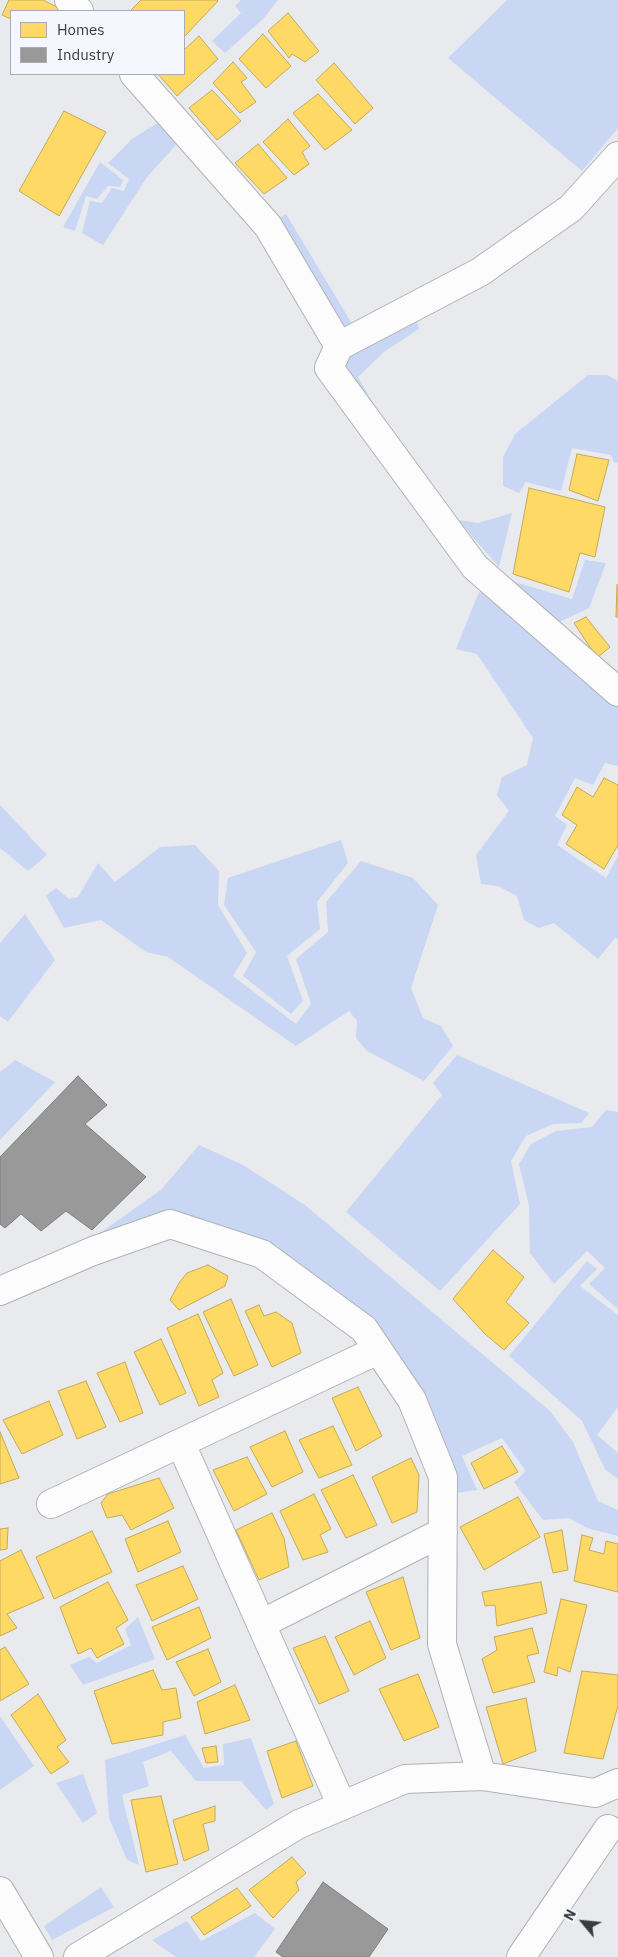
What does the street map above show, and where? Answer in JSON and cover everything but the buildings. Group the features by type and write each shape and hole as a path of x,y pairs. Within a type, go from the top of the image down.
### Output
{"street":[{"path":"69,0 78,10"},
{"path":"135,75 268,226 339,346"},
{"path":"618,156 571,208 480,272 339,346 329,368 475,568 618,692"},
{"path":"0,1291 93,1251 170,1224 262,1254 364,1329 412,1400 443,1477 442,1644 482,1776"},
{"path":"51,1504 378,1350"},
{"path":"181,1444 342,1806"},
{"path":"261,1624 443,1532"},
{"path":"78,1957 299,1824 406,1779 482,1776 606,1788 613,1832 521,1957"},
{"path":"0,1891 39,1957"}],"shaded area":[{"path":"241,0 278,0 263,19 225,53 212,41 241,13 235,6"},
{"path":"507,0 618,0 618,128 582,171 448,58"},
{"path":"162,120 176,145 147,177 103,245 82,233 90,201 102,203 112,188 124,191 129,179 108,163 132,139"},
{"path":"100,162 123,180 120,187 108,186 97,199 86,196 75,231 63,227"},
{"path":"286,214 351,322 338,333 273,222"},
{"path":"416,318 419,329 384,352 358,377 377,410 335,362"},
{"path":"588,375 607,375 618,381 618,463 614,462 611,455 572,448 561,491 526,482 519,493 503,486 503,457 515,434"},
{"path":"512,513 499,567 458,520 478,523"},
{"path":"585,560 606,563 589,608 557,623 512,581 572,599"},
{"path":"479,592 499,600 618,699 618,766 605,763 593,785 575,778 555,816 567,825 557,845 606,878 618,856 618,939 615,938 598,959 554,923 539,928 524,920 517,896 498,886 481,884 476,855 509,811 497,795 502,777 527,765 533,738 477,654 456,649"},
{"path":"0,805 47,855 28,871 0,848"},
{"path":"341,840 348,863 317,902 320,929 287,956 303,1001 291,1014 243,976 256,952 224,905 228,878"},
{"path":"195,845 219,871 218,905 247,953 233,976 296,1024 311,1004 296,959 328,932 326,902 361,861 413,878 438,905 411,988 423,1018 441,1026 453,1046 424,1081 367,1051 356,1038 357,1021 349,1011 296,1046 168,957 146,952 101,920 64,928 46,896 56,888 69,899 78,897 98,863 115,882 160,847"},
{"path":"25,914 55,960 8,1022 0,1016 0,943"},
{"path":"457,1055 589,1113 581,1123 553,1124 526,1136 511,1161 520,1204 440,1291 346,1212 442,1095 433,1083"},
{"path":"15,1060 55,1082 0,1140 0,1072"},
{"path":"606,1110 618,1112 618,1309 589,1284 605,1268 587,1251 554,1284 530,1253 529,1206 519,1164 531,1144 556,1131 592,1127"},
{"path":"199,1145 243,1165 305,1205 550,1411 573,1442 598,1501 618,1510 618,1536 587,1528 569,1518 543,1520 514,1482 526,1471 502,1438 462,1456 477,1490 456,1493 367,1319 172,1213 101,1238 100,1233 162,1189"},
{"path":"587,1261 597,1269 580,1286 618,1315 618,1407 597,1435 618,1453 618,1479 605,1469 582,1421 509,1356"},
{"path":"138,1617 155,1659 83,1685 70,1665 89,1657 97,1663 131,1645 125,1629"},
{"path":"0,1716 34,1766 0,1790"},
{"path":"185,1735 204,1768 224,1765 223,1744 251,1738 274,1804 266,1810 241,1781 196,1781 171,1751 143,1762 149,1786 122,1795 139,1865 127,1860 109,1818 105,1760"},
{"path":"83,1774 97,1813 83,1823 56,1783"},
{"path":"101,1887 114,1907 52,1940 44,1926"},
{"path":"255,1913 275,1929 254,1957 176,1957 152,1940 187,1921 201,1941"}]}
